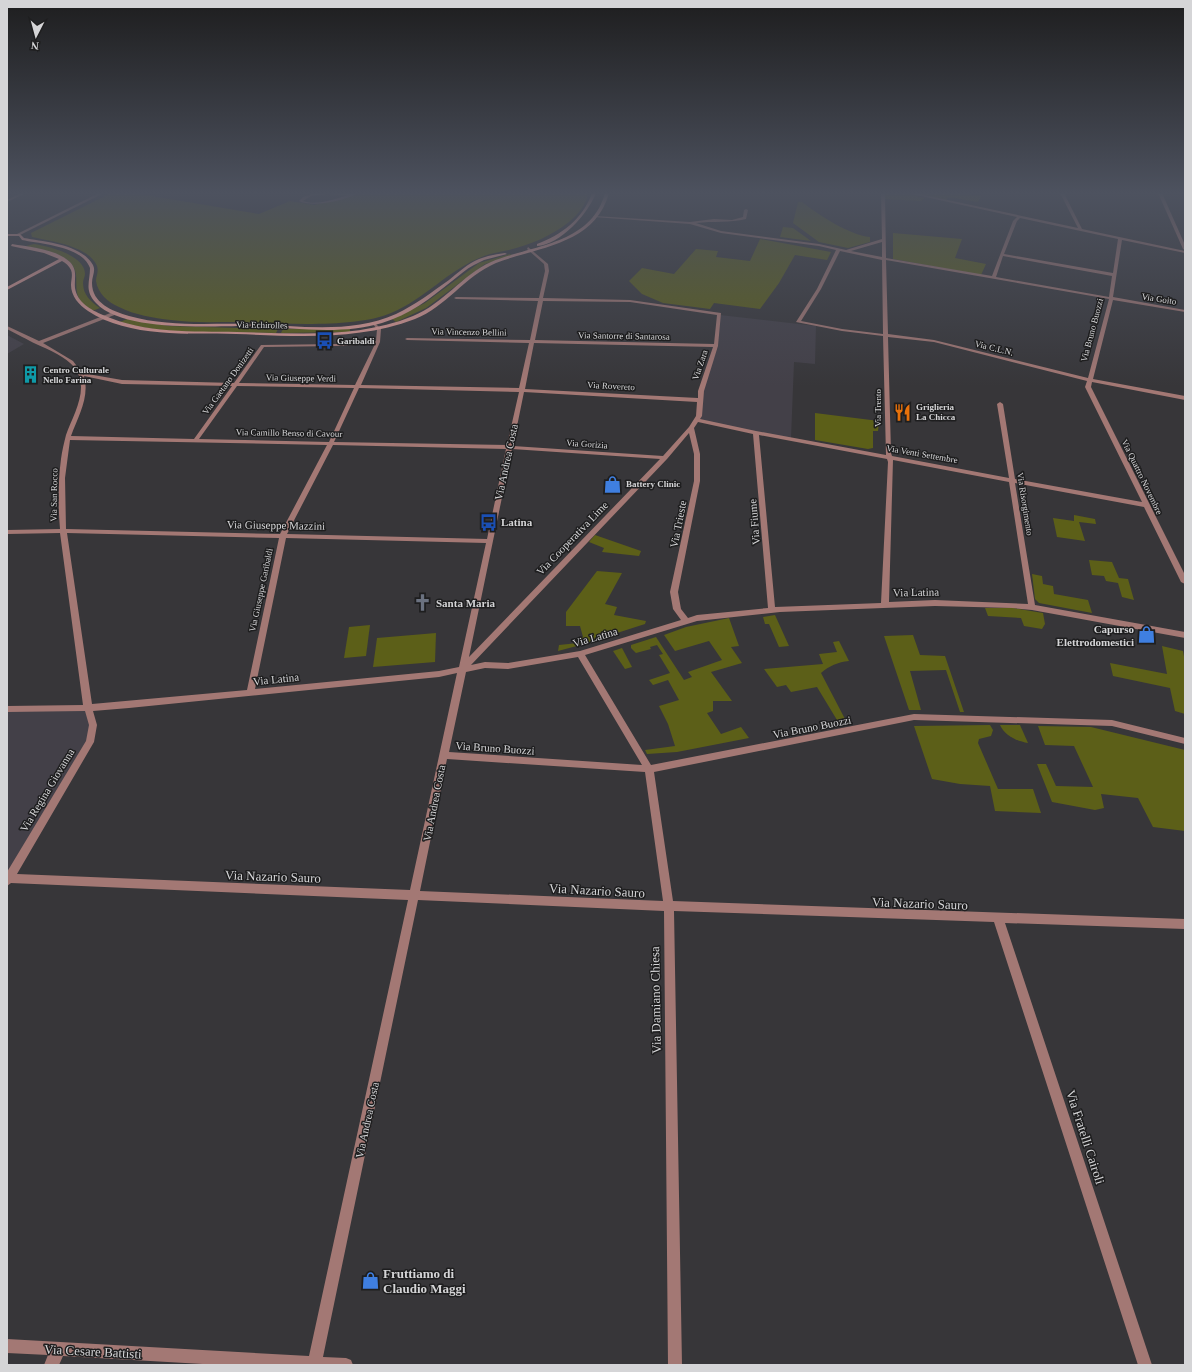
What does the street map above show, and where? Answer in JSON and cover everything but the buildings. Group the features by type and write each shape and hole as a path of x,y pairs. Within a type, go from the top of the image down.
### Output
{"street":[{"name":"Via Echirolles","path":"57,257 69,264 74,272 73,288 78,301 84,307 104,317 143,328 173,331 320,335 379,329 425,313 489,264 509,257"},
{"name":"Via Echirolles","path":"82,257 87,260 92,270 90,286 95,299 104,308 115,313 146,321 178,324 332,327 374,323 394,317 418,304 474,263 490,257"},
{"name":"Via Andrea Costa","path":"314,1364 541,299 547,266 537,257"},
{"name":"Via C.L.N.","path":"836,257 819,289 798,322 842,330 934,341 1089,380 1185,398"},
{"name":"Via Goito","path":"871,257 1185,311"},
{"path":"993,278 1001,257"},
{"path":"1014,257 1115,274"},
{"name":"Via Bruno Buozzi","path":"1089,380 1111,299 1117,257"},
{"path":"7,289 62,259"},
{"name":"Via Trento","path":"884,260 887,335 888,457 891,462 885,604"},
{"path":"456,298 541,299"},
{"name":"Via Zara","path":"541,299 637,301 719,314 716,346 699,400 698,416 696,420"},
{"path":"38,343 115,313"},
{"path":"374,323 379,329"},
{"path":"7,327 67,359 76,366 82,374"},
{"name":"Via Giuseppe Garibaldi","path":"250,692 283,535 330,443 378,342 379,329"},
{"name":"Via Vincenzo Bellini","path":"407,339 531,341"},
{"name":"Via Santorre di Santarosa","path":"531,341 716,346"},
{"name":"Via Gaetano Donizetti","path":"195,441 263,346 337,345 378,342"},
{"name":"Via Giuseppe Verdi","path":"82,374 122,382 522,390"},
{"name":"Via San Rocco","path":"82,374 82,399 68,438 62,479 63,530 88,708"},
{"name":"Via Quattro Novembre","path":"1089,380 1088,387 1185,582"},
{"name":"Via Rovereto","path":"522,390 699,400"},
{"path":"1178,396 1185,404"},
{"name":"Via Risorgimento","path":"1000,404 1032,607"},
{"name":"Via Venti Settembre","path":"696,420 756,433 1146,505"},
{"name":"Via Cooperativa Lime","path":"462,669 664,458 691,428 696,420"},
{"name":"Via Trieste","path":"685,620 678,609 674,592 697,482 697,454 691,428"},
{"name":"Via Fiume","path":"756,433 772,610"},
{"name":"Via Camillo Benso di Cavour","path":"68,438 509,447"},
{"name":"Via Gorizia","path":"509,447 664,458"},
{"name":"Via Giuseppe Mazzini","path":"7,532 63,530 489,541"},
{"name":"Via Latina","path":"7,708 88,708 439,674 485,665 508,666 580,654 685,620 728,613 772,610 885,604 987,603 1032,607 1185,635"},
{"name":"Via Damiano Chiesa","path":"580,654 649,769 669,906 675,1365"},
{"name":"Via Regina Giovanna","path":"7,880 90,742 94,725 88,708"},
{"name":"Via Bruno Buozzi","path":"443,755 649,769 914,717 1112,723 1185,741"},
{"name":"Via Nazario Sauro","path":"7,880 669,906 1185,924"},
{"name":"Via Fratelli Cairoli","path":"998,918 1145,1365"},
{"name":"Via Cesare Battisti","path":"7,1346 346,1365"},
{"path":"51,1365 59,1349"}],"shaded area":[{"path":"62,257 73,257 83,267 85,274 83,283 84,291 91,301 100,308 92,311 83,304 77,291 75,271 66,259"},
{"path":"90,257 482,257 459,268 415,300 391,313 375,318 357,321 315,324 179,321 138,314 125,310 111,303 101,294 96,281 98,268"},
{"path":"500,257 509,257 485,264 426,308 396,322 392,319 425,303 479,263"},
{"path":"689,257 716,257 750,261 752,257 794,257 779,283 760,309 714,303 710,309 663,303 642,294 629,281 642,268 674,274"},
{"path":"808,257 828,257 827,260"},
{"path":"893,257 955,257 986,264 981,275 893,259"},
{"path":"720,315 816,326 815,364 794,362 791,439 698,420 706,379 718,347"},
{"path":"127,319 169,326 278,329 276,333 177,331 120,322"},
{"path":"350,328 350,332 281,333 283,329"},
{"path":"7,335 24,344 7,354"},
{"path":"815,413 879,421 878,431 873,431 873,448 868,449 815,440"},
{"path":"1074,515 1095,519 1096,524 1079,522 1085,541 1057,537 1053,518 1074,521"},
{"path":"595,535 641,551 639,556 602,552 604,548 589,542"},
{"path":"1089,560 1112,562 1119,578 1128,579 1134,600 1122,597 1118,583 1106,581 1104,576 1092,575"},
{"path":"597,571 622,573 605,604 617,607 614,615 646,621 645,624 617,633 618,635 558,651 559,645 578,643 577,638 583,637 580,626 566,626 566,612"},
{"path":"1032,574 1042,576 1043,584 1053,586 1054,594 1088,600 1092,613 1039,603 1035,599"},
{"path":"985,608 1013,608 1043,613 1045,624 1042,629 1024,626 1021,618 988,616"},
{"path":"775,615 789,646 779,647 769,624 765,624 763,617"},
{"path":"729,618 739,646 731,647 742,663 711,672 732,701 713,701 713,711 707,713 721,734 741,727 749,738 677,752 647,754 645,750 675,746 668,724 659,706 679,700 668,680 653,685 649,680 670,673 659,655 663,654 657,645 650,647 651,649 636,653 631,648 631,645 656,637 684,680 692,677 688,672 722,660 709,641 675,651 664,635 686,627"},
{"path":"370,625 366,656 344,658 349,627"},
{"path":"436,633 435,662 373,667 377,638"},
{"path":"913,635 920,655 945,656 964,712 960,712 946,670 910,671 921,710 909,710 884,636"},
{"path":"839,641 849,661 841,662 827,668 821,673 845,719 837,720 817,687 791,692 786,685 777,687 764,669 823,664 819,654 837,652 833,642"},
{"path":"1162,646 1183,651 1185,662 1185,714 1175,711 1170,688 1113,676 1110,663 1167,674"},
{"path":"622,648 632,667 625,669 613,651"},
{"path":"7,709 87,709 91,735 7,875"},
{"path":"990,725 993,730 991,736 979,739 978,743 998,789 1033,789 1041,813 995,811 990,786 960,784 932,779 914,726"},
{"path":"1000,725 1020,725 1028,743 1012,737 1002,729"},
{"path":"1038,726 1091,727 1185,750 1185,831 1153,827 1138,798 1101,794 1104,808 1095,810 1052,802 1037,764 1046,764 1056,786 1093,787 1074,746 1045,745"}],"place":[{"name":"Garibaldi","path":"324,341"},
{"name":"Centro Culturale Nello Farina","path":"30,375"},
{"name":"Griglieria La Chicca","path":"903,412"},
{"name":"Battery Clinic","path":"613,484"},
{"name":"Latina","path":"488,522"},
{"name":"Santa Maria","path":"423,603"},
{"name":"Capurso Elettrodomestici","path":"1147,635"},
{"name":"Fruttiamo di Claudio Maggi","path":"370,1280"}]}
